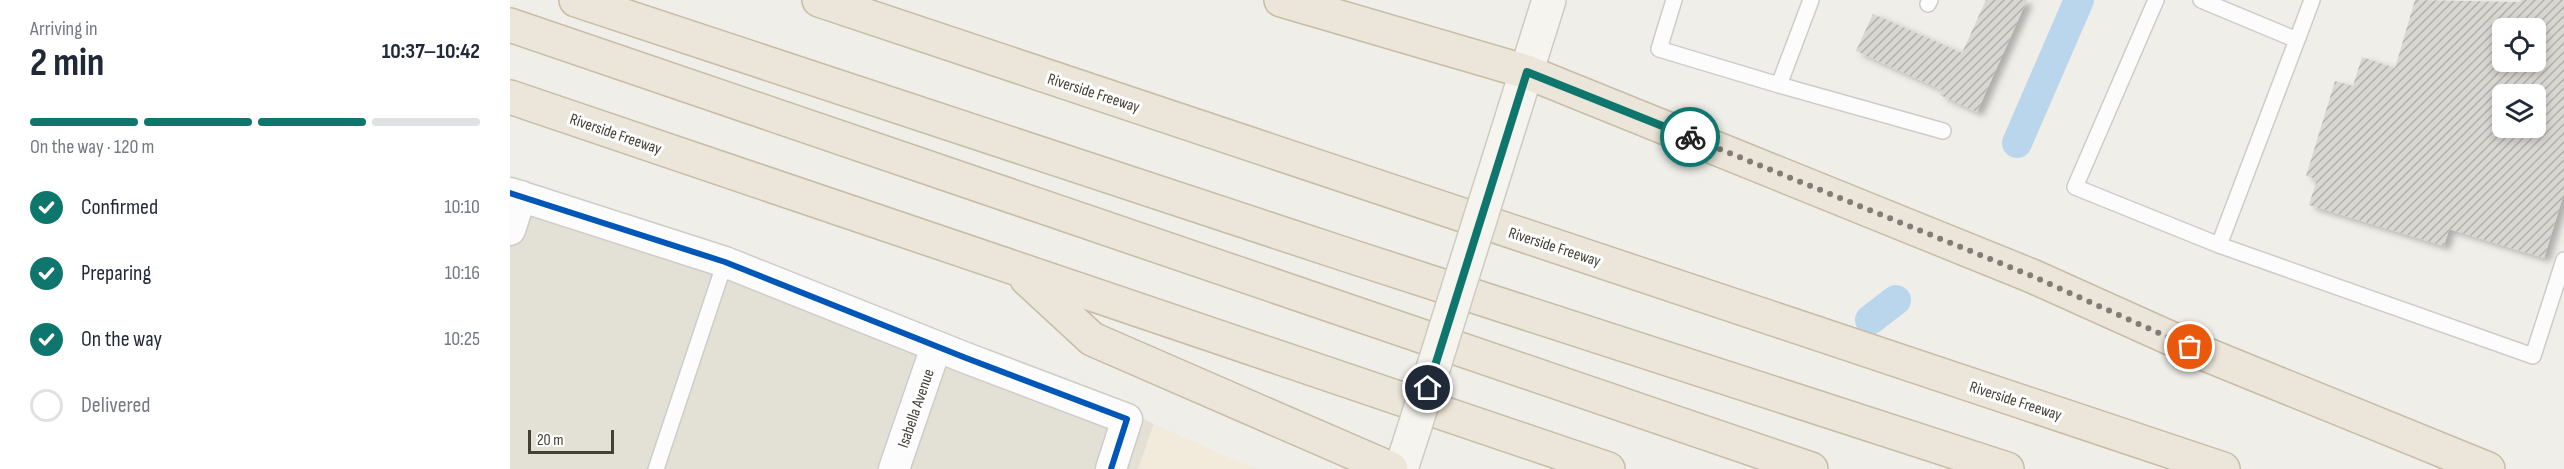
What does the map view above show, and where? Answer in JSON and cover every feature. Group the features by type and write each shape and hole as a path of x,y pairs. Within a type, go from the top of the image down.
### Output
{"highway":[{"path":"576,0 1322,247 2007,469"},
{"name":"Riverside Freeway","path":"819,0 2223,469"},
{"path":"1281,0 1527,72 2032,276 2210,356 2488,469"},
{"path":"510,25 1811,469"},
{"name":"Riverside Freeway","path":"510,97 1019,272 1608,469"},
{"path":"1019,272 1092,339 1391,469"}],"main road":[{"path":"1401,469 1447,331 1549,0"}],"street":[{"path":"510,230 515,194 725,262 936,347 1127,418 1111,469"},
{"name":"Isabella Avenue","path":"894,469 936,347"}],"lane":[{"path":"1674,0 1659,49 1943,131"},
{"path":"1779,85 1811,0"},
{"path":"2156,0 2075,188 2219,244 2533,356 2564,260"},
{"path":"2201,0 2297,40"},
{"path":"2219,244 2312,0"},
{"path":"656,469 725,262"}],"shaded area":[{"path":"510,181 1086,391 1154,424 1138,469 510,469"},
{"path":"1154,424 1237,461 1262,469 1138,469"}],"building":[{"path":"1986,0 2027,0 1977,112 1940,95 1942,90 1856,51 1873,14 1962,53"},
{"path":"2415,0 2520,2 2521,0 2564,0 2564,193 2544,258 2449,229 2444,246 2309,205 2317,179 2306,176 2335,81 2353,86 2362,57 2395,68"}],"waterway":[{"path":"2017,143 2079,0"},
{"path":"1870,320 1896,300"}],"cycle path":[{"path":"510,193 725,262 1127,419 1111,469"}],"way so far":[{"path":"1690,137 2032,276 2190,347"}],"route":[{"path":"1428,388 1527,72 1690,137"}]}
